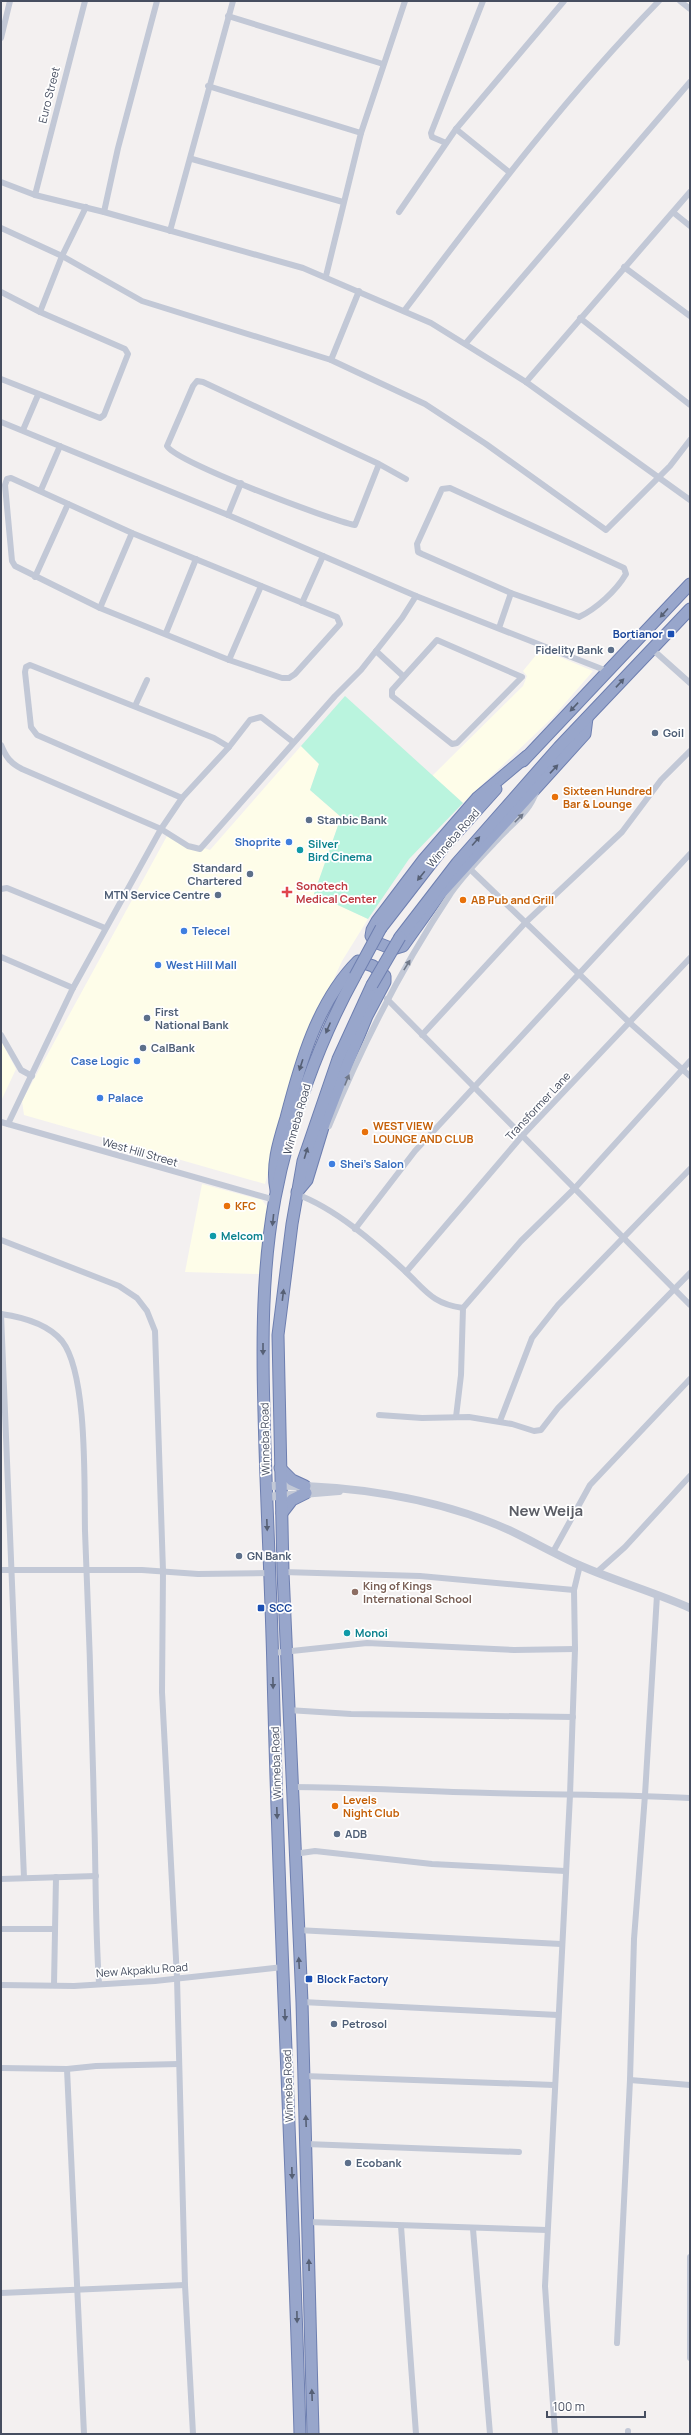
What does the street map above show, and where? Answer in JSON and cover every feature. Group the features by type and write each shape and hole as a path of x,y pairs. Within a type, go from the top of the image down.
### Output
{"highway":[{"name":"Winneba Road","path":"300,2434 295,2237 283,1967 273,1653 266,1491 264,1389 263,1330 276,1197 314,1063 329,1025 381,928 443,848 527,756 690,584"},
{"name":"Winneba Road","path":"313,2434 302,2002 297,1930 291,1787 278,1390 278,1335 297,1193 303,1161 319,1111 355,1019 372,985 416,913 457,863 587,718 690,609"},
{"path":"527,756 477,798 424,859 377,921 372,930 371,936 375,942 393,949 403,946 440,894 585,734 587,718"},
{"path":"276,1197 273,1177 276,1155 306,1051 320,1018 337,988 353,965 361,961 385,976 385,982 360,1032 315,1154 307,1180 297,1193"},
{"path":"264,1389 278,1390"},
{"path":"280,1468 292,1480 306,1489 292,1500 282,1513"}],"street":[{"path":"1,38 10,1"},
{"name":"Euro Street","path":"35,194 85,1"},
{"path":"104,212 118,148 157,1"},
{"path":"170,231 192,159 208,86 233,1"},
{"path":"326,276 361,133 404,1"},
{"path":"446,143 432,137 431,133 483,1"},
{"path":"399,212 456,129 564,1"},
{"path":"404,311 509,172 635,25 659,1"},
{"path":"680,1 690,9"},
{"path":"228,16 383,64"},
{"path":"466,343 690,82"},
{"path":"208,86 361,133"},
{"path":"456,129 509,172"},
{"path":"192,159 343,202"},
{"path":"1,182 35,194 104,212 326,276 431,323 466,343 526,382 690,500"},
{"path":"526,382 624,267 674,213 690,192"},
{"path":"40,312 62,256 86,207"},
{"path":"674,213 690,226"},
{"path":"1,228 62,256 142,301 331,360 425,404 486,444 606,530 659,477 690,440"},
{"path":"624,267 690,316"},
{"path":"331,360 359,291"},
{"path":"1,292 40,312 125,349 128,354 104,415 100,418 38,395 1,379"},
{"path":"580,318 690,405"},
{"path":"380,464 355,525 240,483 178,456 167,446 193,386 197,381 203,382 380,464 406,479"},
{"path":"23,430 38,395"},
{"path":"1,422 228,515 416,596 607,671"},
{"path":"41,490 60,446"},
{"path":"11,478 41,490 68,504 132,532 337,617 340,624 295,674 289,678 282,678 229,660 100,608 36,578 15,566 12,561 5,485 7,479 11,478"},
{"path":"228,515 240,483"},
{"path":"450,488 624,568 626,574 616,587 588,613 579,618 511,593 418,552 417,544 442,489 450,488"},
{"path":"36,578 68,504"},
{"path":"100,608 132,532"},
{"path":"302,603 324,556"},
{"path":"166,634 196,559"},
{"path":"229,660 261,586"},
{"path":"499,628 511,593"},
{"path":"1,745 12,763 22,769 161,829 188,846 200,849 293,742 376,651 416,596"},
{"path":"437,640 522,677 457,744 452,744 392,696 392,690 403,676 437,640"},
{"path":"652,649 690,683"},
{"path":"376,651 403,676"},
{"path":"182,798 37,735 31,727 25,672 26,667 30,665 135,706 214,738 229,747"},
{"path":"135,706 147,680"},
{"path":"4,1123 32,1076 73,988 105,928 161,829 182,798 229,747 250,720 261,717 293,742"},
{"path":"422,1034 526,922 592,858 608,846 661,780 690,751"},
{"path":"315,1154 319,1151 351,1070 387,999 452,892 532,803 539,786"},
{"path":"355,1229 414,1151 690,854"},
{"path":"471,870 580,973 630,1023 690,1076"},
{"path":"1,889 7,888 105,928"},
{"path":"1,957 73,988"},
{"name":"Transformer Lane","path":"406,1272 522,1136 690,958"},
{"path":"387,999 472,1087 624,1236 690,1305"},
{"path":"1,1035 21,1070 32,1076"},
{"path":"456,1417 462,1375 463,1308 521,1241 575,1188 690,1060"},
{"name":"West Hill Street","path":"4,1123 194,1178 276,1197"},
{"path":"500,1421 532,1338 558,1305 690,1169"},
{"path":"297,1193 314,1200 355,1229 406,1272 430,1297 448,1306 463,1308"},
{"path":"1,1240 119,1286 137,1298 147,1311 155,1331 163,1572 162,1692 177,1978 185,2286 193,2434"},
{"path":"379,1415 422,1418 456,1417 500,1421 534,1431 541,1430 558,1408 690,1274"},
{"path":"24,1878 14,1678 12,1570 1,1314 24,1318 48,1329 62,1341 71,1360 78,1385 87,1571 96,1876 95,1933 99,1983"},
{"path":"553,1552 590,1485 690,1379"},
{"path":"597,1572 625,1547 690,1476"},
{"path":"266,1491 329,1486 344,1490 386,1494 440,1506 508,1530 597,1572 657,1595 689,1605"},
{"path":"555,2434 545,2286 561,1944 570,1795 575,1649 574,1590 580,1565"},
{"path":"1,1570 142,1570 198,1574 269,1573"},
{"path":"283,1572 420,1576 574,1590"},
{"path":"616,2343 630,2080 634,1939 645,1795 657,1595"},
{"path":"273,1653 367,1643 514,1650 575,1649"},
{"path":"288,1710 352,1714 573,1717"},
{"path":"291,1787 348,1787 570,1795 645,1795 690,1798"},
{"path":"294,1854 315,1851 432,1864 565,1872"},
{"path":"1,1879 96,1876"},
{"path":"54,1985 56,1877"},
{"path":"1,1929 55,1930"},
{"path":"297,1930 561,1944"},
{"name":"New Akpaklu Road","path":"1,1985 74,1986 177,1978 283,1967"},
{"path":"302,2002 558,2015"},
{"path":"1,2068 67,2069 96,2066 179,2064"},
{"path":"67,2069 84,2434"},
{"path":"304,2076 554,2085"},
{"path":"630,2080 690,2085"},
{"path":"306,2144 519,2152"},
{"path":"308,2222 473,2229 547,2230"},
{"path":"401,2226 416,2434"},
{"path":"473,2229 490,2434"},
{"path":"690,2257 690,2358"},
{"path":"1,2293 185,2286"}],"shaded area":[{"path":"541,649 593,671 552,718 463,803 432,776 523,686 527,676 523,671"},
{"path":"301,746 319,764 310,790 341,817 314,894 368,919 342,961 312,1027 285,1111 265,1184 24,1115 22,1101 167,836 210,850"},
{"path":"1,1041 16,1069 1,1101"},
{"path":"202,1184 262,1200 268,1208 260,1274 185,1272"}],"green space":[{"path":"345,696 463,803 409,859 368,919 314,894 341,817 310,790 319,764 301,746"}],"place":[{"name":"Bortianor","path":"671,634"},
{"name":"Fidelity Bank","path":"611,650"},
{"name":"Goil","path":"655,733"},
{"name":"Sixteen Hundred Bar & Lounge","path":"555,797"},
{"name":"Stanbic Bank","path":"309,820"},
{"name":"Shoprite","path":"289,842"},
{"name":"Silver Bird Cinema","path":"300,850"},
{"name":"Standard Chartered","path":"250,874"},
{"name":"Sonotech Medical Center","path":"287,892"},
{"name":"MTN Service Centre","path":"218,895"},
{"name":"AB Pub and Grill","path":"463,900"},
{"name":"Telecel","path":"184,931"},
{"name":"West Hill Mall","path":"158,965"},
{"name":"First National Bank","path":"147,1018"},
{"name":"CalBank","path":"143,1048"},
{"name":"Case Logic","path":"137,1061"},
{"name":"Palace","path":"100,1098"},
{"name":"WEST VIEW LOUNGE AND CLUB","path":"365,1132"},
{"name":"Shei's Salon","path":"332,1164"},
{"name":"KFC","path":"227,1206"},
{"name":"Melcom","path":"213,1236"},
{"name":"GN Bank","path":"239,1556"},
{"name":"King of Kings International School","path":"355,1592"},
{"name":"SCC","path":"261,1608"},
{"name":"Monoi","path":"347,1633"},
{"name":"Levels Night Club","path":"335,1806"},
{"name":"ADB","path":"337,1834"},
{"name":"Block Factory","path":"309,1979"},
{"name":"Petrosol","path":"334,2024"},
{"name":"Ecobank","path":"348,2163"}],"district":[{"name":"New Weija","path":"546,1511"}]}
